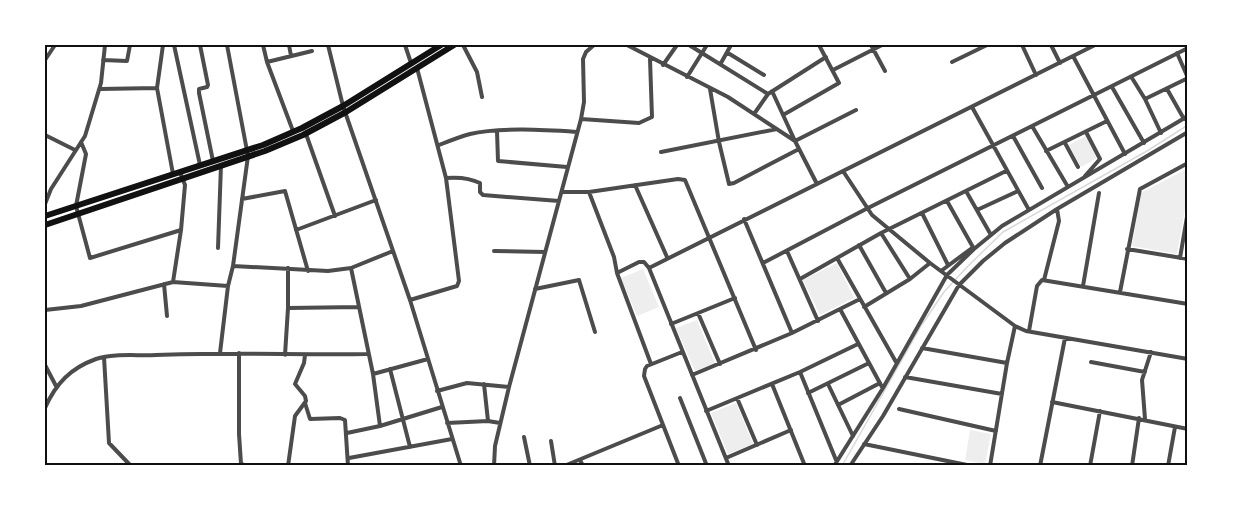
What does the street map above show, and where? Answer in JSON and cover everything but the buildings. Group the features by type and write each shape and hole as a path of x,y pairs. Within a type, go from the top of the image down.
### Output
{"highway":[{"path":"414,66 441,45"},
{"path":"178,174 306,134 414,66 454,45"},
{"path":"248,153 345,109"},
{"path":"45,225 77,210 200,165 218,162"},
{"path":"45,216 77,210"}],"street":[{"path":"45,60 48,52 55,45"},
{"path":"45,204 51,189 81,142 100,89 105,45"},
{"path":"103,60 127,61 130,45"},
{"path":"163,45 157,88 178,174 185,185 181,230 172,282"},
{"path":"174,45 200,165"},
{"path":"200,45 208,85 199,89 199,93 218,162 218,248"},
{"path":"220,353 248,153 227,45"},
{"path":"263,45 267,62 294,132"},
{"path":"289,45 291,56"},
{"path":"328,45 345,109 410,300 461,466"},
{"path":"405,45 439,145 446,178 459,283 457,286 410,300"},
{"path":"463,45 477,72 482,97"},
{"path":"494,466 500,423 509,387 581,119 584,102 583,59 586,52 594,45"},
{"path":"627,45 710,88 795,141"},
{"path":"663,65 677,45"},
{"path":"689,45 770,92 817,184"},
{"path":"687,77 707,45"},
{"path":"721,63 731,45"},
{"path":"783,115 839,83 819,45"},
{"path":"833,70 872,47 882,45"},
{"path":"1022,45 1036,75"},
{"path":"1052,45 1060,63"},
{"path":"648,268 1095,45"},
{"path":"952,62 984,46"},
{"path":"872,47 885,71"},
{"path":"763,263 1188,48"},
{"path":"267,62 312,51"},
{"path":"728,52 764,75"},
{"path":"1145,99 1188,78 1177,53"},
{"path":"1073,56 1125,154"},
{"path":"754,114 770,92 826,57"},
{"path":"581,119 639,123 652,117 650,58"},
{"path":"1132,78 1161,133"},
{"path":"1112,87 1144,143"},
{"path":"100,89 157,88"},
{"path":"710,88 719,142 730,184 799,149"},
{"path":"941,271 1029,210 1186,118 1167,88"},
{"path":"972,107 1029,210"},
{"path":"795,141 856,110"},
{"path":"1046,151 1107,121"},
{"path":"1032,126 1068,187"},
{"path":"661,152 777,129"},
{"path":"439,145 471,134 497,131 577,132"},
{"path":"497,131 498,161 567,167"},
{"path":"1085,177 1100,159 1086,132"},
{"path":"850,466 883,416 958,284 1005,243 1057,209 1188,132"},
{"path":"306,134 335,216"},
{"path":"45,135 75,150"},
{"path":"1013,136 1042,188"},
{"path":"81,142 87,154 77,210 91,258 181,230"},
{"path":"1065,143 1078,167"},
{"path":"1120,292 1141,188 1188,163"},
{"path":"843,171 866,209 930,263 1015,326 1065,338 1188,359"},
{"path":"800,279 859,244 1006,171"},
{"path":"446,178 462,177 478,181 480,192 483,195 559,201"},
{"path":"562,192 589,192 678,179 685,180 756,350"},
{"path":"635,185 667,257"},
{"path":"242,199 285,191 308,271"},
{"path":"966,191 991,235"},
{"path":"977,210 1018,191"},
{"path":"589,192 614,258 616,273 651,364"},
{"path":"1083,285 1099,193"},
{"path":"296,230 376,200"},
{"path":"946,201 973,248"},
{"path":"1044,280 1059,220 1057,209"},
{"path":"1180,258 1188,211"},
{"path":"922,213 948,265"},
{"path":"744,219 792,333"},
{"path":"881,233 910,279"},
{"path":"859,244 886,293"},
{"path":"834,466 883,388 947,276 973,248"},
{"path":"1127,249 1188,259"},
{"path":"233,266 328,271 351,268 393,251"},
{"path":"494,251 545,252"},
{"path":"787,251 818,321"},
{"path":"837,258 897,362"},
{"path":"616,273 639,262 644,262 648,268 729,466"},
{"path":"864,307 910,279 930,263"},
{"path":"285,355 288,268"},
{"path":"351,268 367,354 373,374 380,426"},
{"path":"535,289 579,280 595,332"},
{"path":"1029,331 1037,286 1040,281 1044,280 1188,304"},
{"path":"45,310 91,304 172,282 228,286"},
{"path":"164,284 167,316"},
{"path":"671,324 735,298"},
{"path":"692,375 756,350 860,299"},
{"path":"288,308 359,307"},
{"path":"840,309 883,388"},
{"path":"698,313 720,364"},
{"path":"990,466 1015,326"},
{"path":"1040,466 1065,338"},
{"path":"706,411 800,372 858,344"},
{"path":"922,348 1007,363"},
{"path":"677,465 644,376 645,369 651,364 682,352"},
{"path":"1145,419 1143,380 1151,352"},
{"path":"45,408 57,386 68,373 104,357 220,353 367,354"},
{"path":"239,353 241,464 247,466"},
{"path":"305,355 295,384 305,396 310,419 342,418 345,420 348,466"},
{"path":"104,357 108,440 131,466"},
{"path":"373,374 428,359"},
{"path":"1091,362 1145,372"},
{"path":"808,393 869,363"},
{"path":"45,365 57,386"},
{"path":"390,369 410,447"},
{"path":"800,372 837,461"},
{"path":"905,377 1002,394"},
{"path":"437,391 467,383 509,387"},
{"path":"838,405 880,383"},
{"path":"484,384 488,422"},
{"path":"772,384 804,461 804,466"},
{"path":"828,384 853,436"},
{"path":"680,398 707,466"},
{"path":"737,398 758,445"},
{"path":"1052,402 1188,429"},
{"path":"288,466 295,416 305,403"},
{"path":"347,433 380,426 442,407"},
{"path":"899,409 996,431"},
{"path":"1090,466 1100,411"},
{"path":"1132,466 1139,418"},
{"path":"447,423 500,423"},
{"path":"564,466 663,425"},
{"path":"1175,427 1169,465 1177,466"},
{"path":"726,458 791,430"},
{"path":"524,437 530,466"},
{"path":"349,458 452,439"},
{"path":"551,441 555,466"},
{"path":"864,444 972,466"},
{"path":"580,460 583,466"}],"shaded area":[{"path":"1086,136 1097,158 1081,167 1069,145"},
{"path":"1188,168 1188,192 1177,254 1132,246 1141,193"},
{"path":"837,263 854,298 820,315 803,280"},
{"path":"643,269 659,307 637,316 621,278"},
{"path":"697,320 715,363 695,371 676,328"},
{"path":"736,403 753,444 728,454 711,413"},
{"path":"970,430 991,434 985,464 965,460"}],"waterway":[{"path":"842,466 921,326 944,292 967,267 1003,232 1147,151 1188,125"}]}
